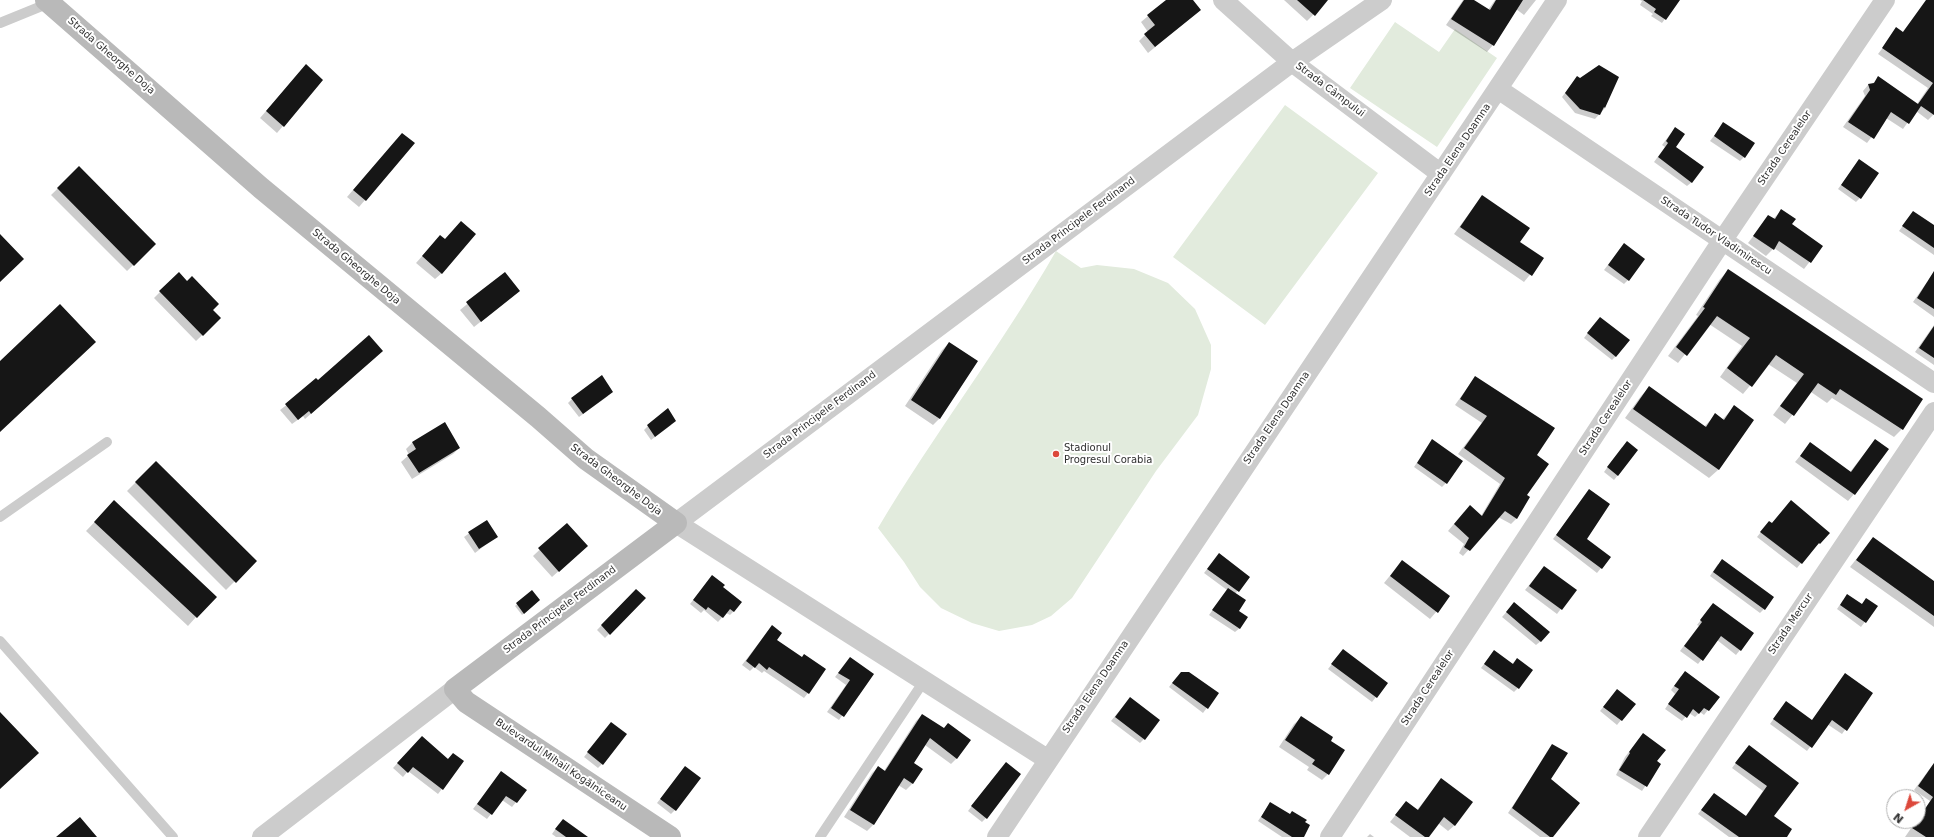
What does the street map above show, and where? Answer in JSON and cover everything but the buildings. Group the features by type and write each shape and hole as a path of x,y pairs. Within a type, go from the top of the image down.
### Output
{"main road":[{"name":"Strada Gheorghe Doja","path":"47,2 261,188 538,417 586,459 676,523"},
{"name":"Strada Principele Ferdinand","path":"455,689 676,523"},
{"name":"Bulevardul Mihail Kogălniceanu","path":"455,689 466,702 670,837"}],"street":[{"name":"Strada Câmpului","path":"1223,0 1292,62 1441,174"},
{"name":"Strada Principele Ferdinand","path":"676,523 1292,62 1382,0"},
{"name":"Strada Elena Doamna","path":"996,837 1557,0"},
{"name":"Strada Cerealelor","path":"1330,837 1722,241 1885,0"},
{"name":"Strada Tudor Vladimirescu","path":"1498,89 1934,383"},
{"name":"Strada Mercur","path":"1648,837 1934,412"},
{"path":"676,523 1047,760"},
{"name":"Strada Principele Ferdinand","path":"262,837 455,689"}],"lane":[{"path":"2,24 47,2"},
{"path":"0,517 107,442"},
{"path":"0,641 173,837"},
{"path":"820,837 924,681"}],"shaded area":[{"path":"1395,22 1439,52 1455,29 1497,58 1437,147 1350,88"},
{"path":"1285,105 1378,173 1265,325 1173,257"},
{"path":"1056,251 1081,268 1097,265 1134,269 1168,283 1195,309 1211,345 1211,369 1198,415 1156,471 1072,598 1051,616 1032,625 999,631 972,623 941,608 920,587 904,562 878,528 899,493 1013,322"}],"place":[{"name":"Stadionul Progresul Corabia","path":"1056,454"}]}
